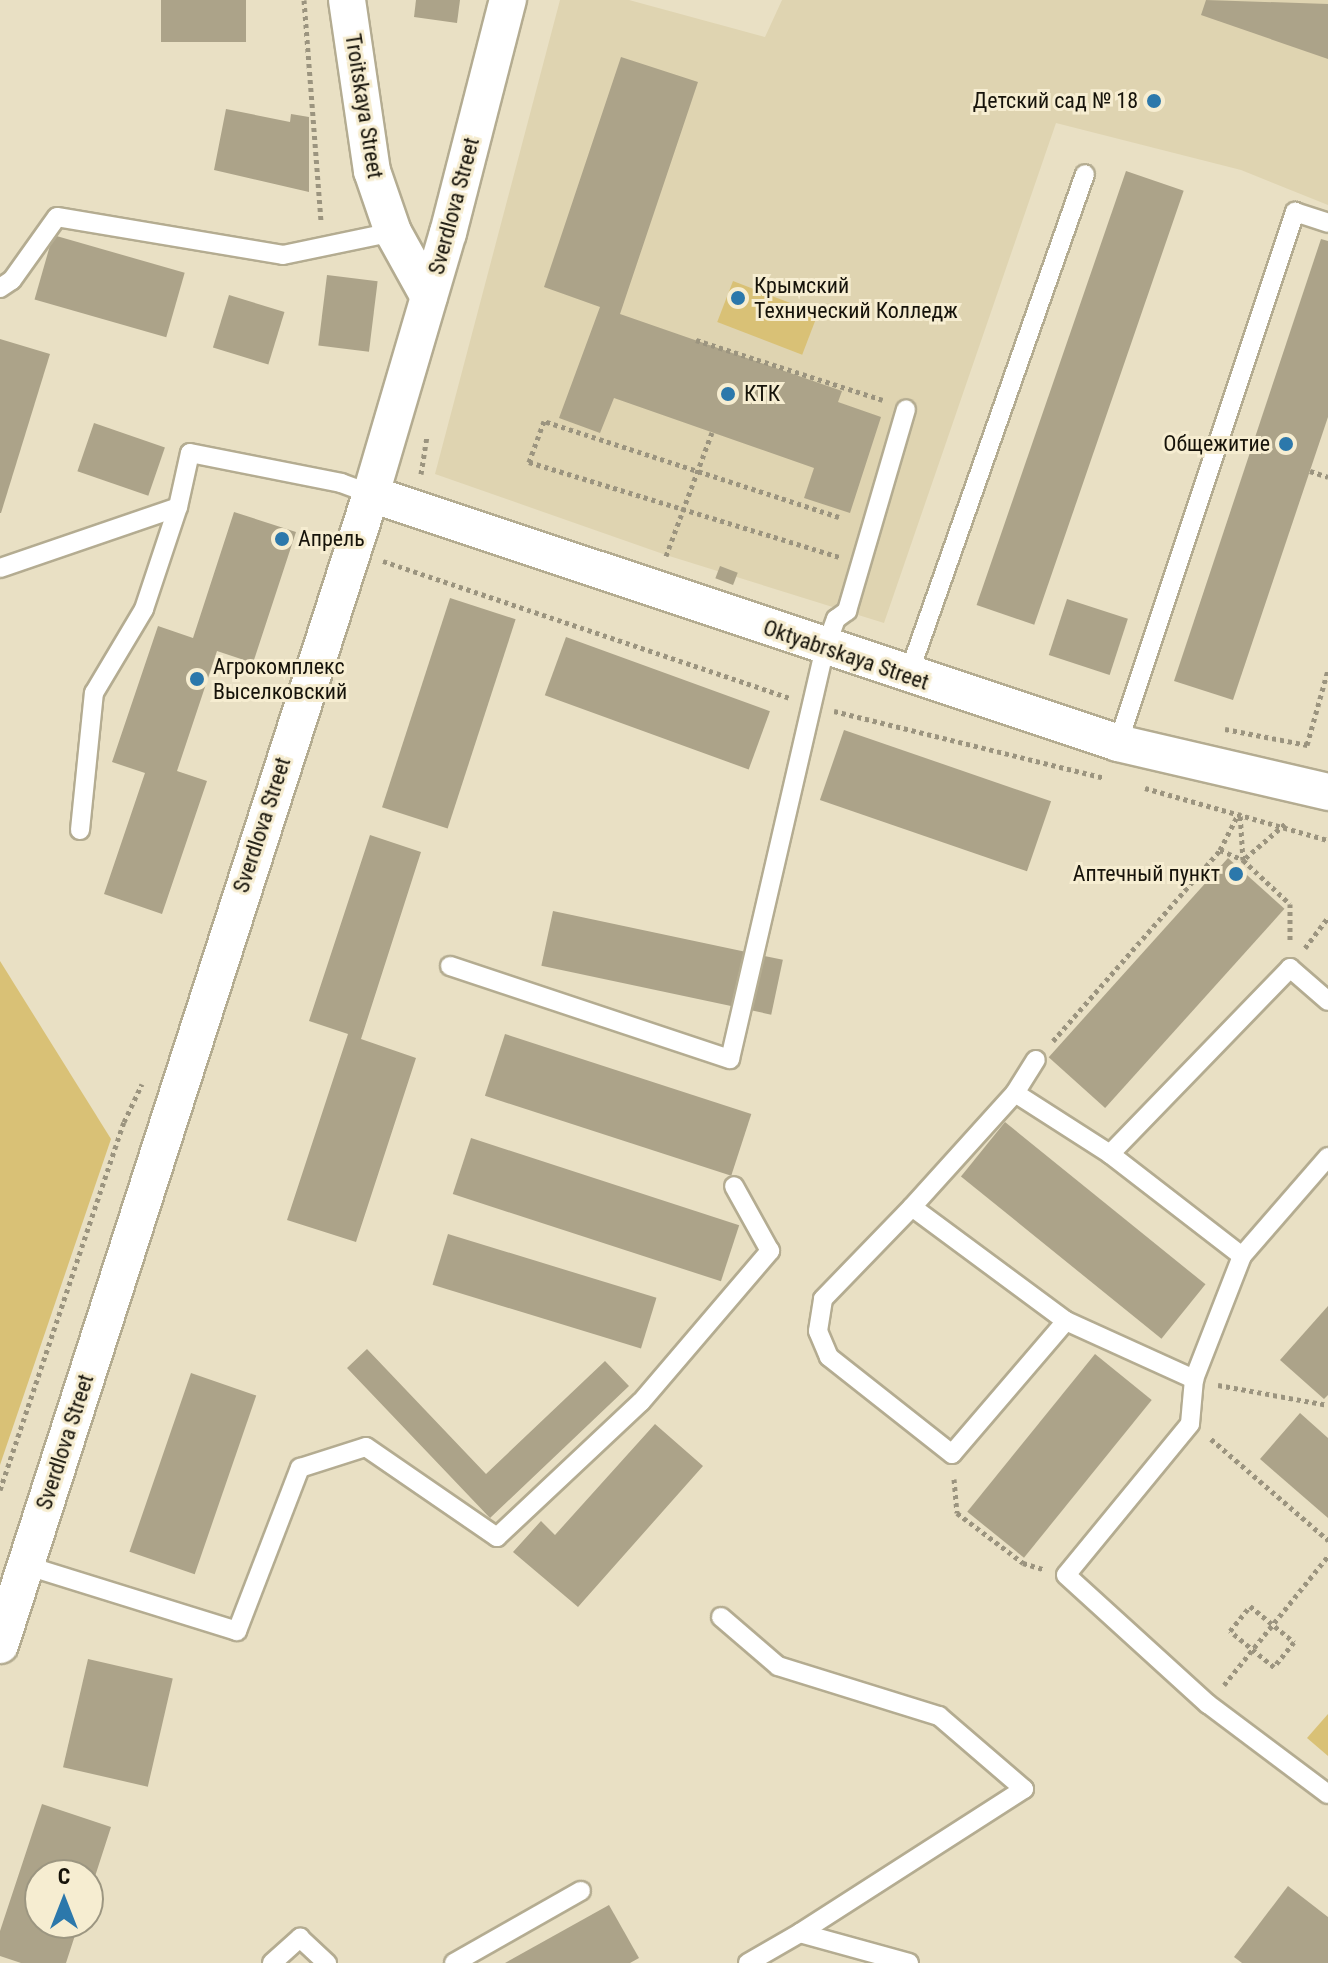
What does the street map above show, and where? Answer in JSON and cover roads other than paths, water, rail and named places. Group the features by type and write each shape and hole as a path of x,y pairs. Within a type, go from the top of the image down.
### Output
{"street":[{"name":"Troitskaya Street","path":"347,0 372,171 393,232 429,297"},
{"name":"Sverdlova Street","path":"0,1645 371,494 429,297 508,0"},
{"name":"Oktyabrskaya Street","path":"371,494 825,649 1118,743 1328,792"}],"lane":[{"path":"908,676 1085,174"},
{"path":"1118,743 1295,212 1328,223"},
{"path":"0,288 12,280 57,217 283,255 393,232"},
{"path":"450,966 730,1059 825,649 836,619 847,611 906,409"},
{"path":"80,830 94,693 144,609 178,507 190,453 341,483 371,494"},
{"path":"0,568 178,507"},
{"path":"1110,1154 1290,968 1328,1001"},
{"path":"1036,1060 1015,1093 823,1299 818,1331 829,1357 952,1454 1066,1321"},
{"path":"1015,1093 1110,1154 1242,1256"},
{"path":"1328,1157 1242,1256 1194,1379 1190,1424 1066,1575 1208,1704 1328,1794"},
{"path":"25,1565 237,1631 300,1468 366,1447 497,1537 641,1402 770,1251 734,1186"},
{"path":"912,1207 1066,1321 1194,1379"},
{"path":"721,1617 778,1666 939,1716 1024,1789 748,1963"},
{"path":"454,1963 581,1891"},
{"path":"800,1933 909,1963"},
{"path":"272,1963 300,1938 327,1963"}],"place":[{"name":"Детский сад № 18","path":"1154,101"},
{"name":"Крымский Технический Колледж","path":"738,298"},
{"name":"КТК","path":"728,394"},
{"name":"Общежитие","path":"1286,444"},
{"name":"Апрель","path":"282,539"},
{"name":"Агрокомплекс Выселковский","path":"197,679"},
{"name":"Аптечный пункт","path":"1236,874"}]}
